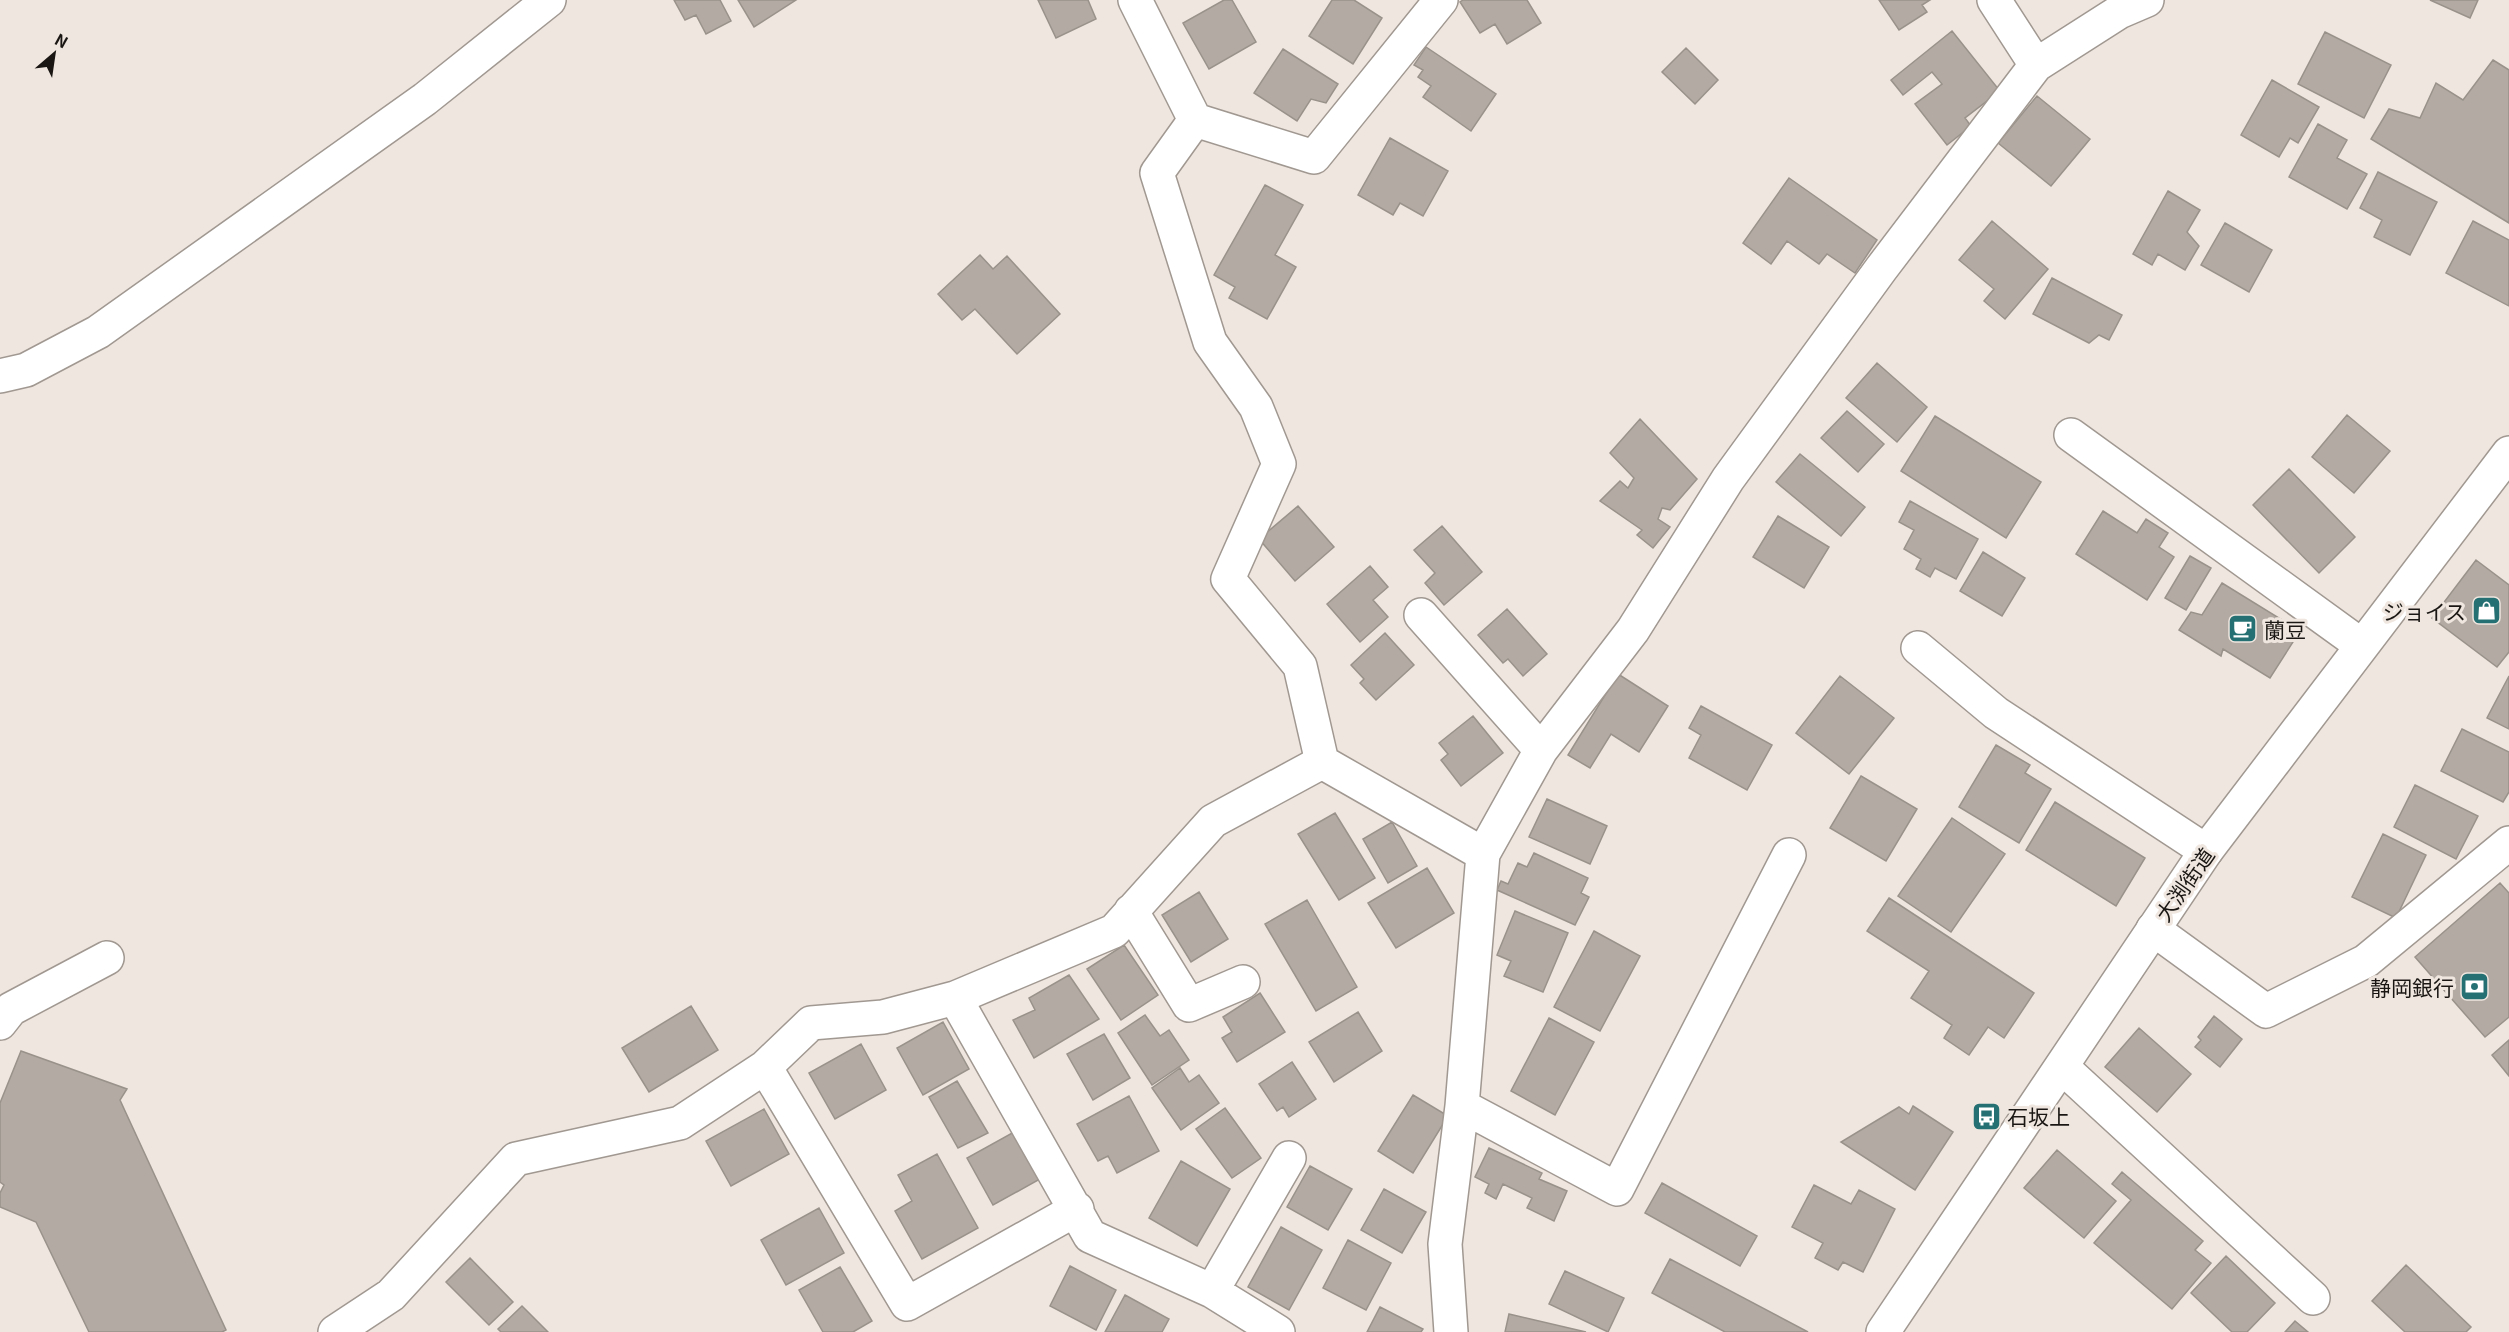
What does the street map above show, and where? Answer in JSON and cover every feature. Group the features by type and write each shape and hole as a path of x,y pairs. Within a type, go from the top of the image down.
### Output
{"street":[{"path":"0,376 26,370 98,332 425,99 549,0"},
{"path":"1135,0 1195,120 1314,157 1441,0"},
{"path":"1994,0 2036,65"},
{"path":"1452,1332 1445,1244 1462,1106 1483,854 1541,750 1633,630 1728,479 1881,269 2036,65 2119,12 2147,0"},
{"path":"1195,120 1157,172 1210,342 1256,407 1280,464 1228,579 1300,666 1322,762 1483,854"},
{"path":"2072,435 2361,645"},
{"name":"大渕街道","path":"1883,1332 2206,851 2509,453"},
{"path":"1421,615 1541,750"},
{"path":"1918,648 1996,712 2206,851"},
{"path":"335,1332 391,1295 516,1159 680,1123 765,1067 811,1023 883,1017 955,998 1114,931 1213,821 1322,762"},
{"path":"2153,929 2266,1011 2366,961 2509,843"},
{"path":"1462,1106 1617,1189 1789,855"},
{"path":"1131,911 1189,1005 1242,982"},
{"path":"0,1023 11,1009 107,958"},
{"path":"955,998 1077,1209 1090,1236 1212,1291 1278,1332"},
{"path":"765,1067 907,1304 1077,1209"},
{"path":"2062,1067 2313,1298"},
{"path":"1212,1291 1289,1158"}],"building":[{"path":"674,0 720,0 731,21 706,34 696,15 685,20"},
{"path":"738,0 796,0 754,27"},
{"path":"1038,0 1088,0 1096,19 1056,38"},
{"path":"1224,0 1232,0 1256,42 1209,69 1183,23"},
{"path":"1332,0 1354,0 1382,18 1353,64 1309,36"},
{"path":"1463,0 1527,0 1541,23 1507,44 1495,24 1480,33 1460,2"},
{"path":"1879,0 1930,0 1922,5 1927,12 1899,30"},
{"path":"2430,0 2478,0 2470,18"},
{"path":"1952,31 2000,91 1965,118 1971,126 1947,145 1915,104 1942,84 1932,72 1903,95 1891,80"},
{"path":"2325,32 2391,65 2364,118 2298,84"},
{"path":"1426,47 1496,94 1471,131 1423,97 1431,86 1418,77 1423,70 1414,65"},
{"path":"1686,48 1718,80 1695,104 1662,72"},
{"path":"1283,49 1338,84 1326,103 1311,99 1297,121 1254,93"},
{"path":"2493,60 2509,70 2509,223 2371,139 2389,109 2420,118 2436,83 2463,100"},
{"path":"2272,80 2319,107 2298,143 2290,138 2279,157 2241,135"},
{"path":"2037,96 2090,139 2051,186 1998,143"},
{"path":"2318,124 2347,140 2337,158 2367,174 2347,209 2289,177"},
{"path":"1390,138 1448,171 1423,216 1400,203 1393,215 1358,195"},
{"path":"2378,172 2437,202 2410,255 2374,237 2382,220 2360,208"},
{"path":"1789,178 1877,240 1855,273 1827,254 1819,264 1787,241 1771,264 1743,243"},
{"path":"1265,185 1303,205 1275,255 1296,267 1267,319 1229,298 1235,287 1214,275"},
{"path":"2168,191 2200,210 2187,232 2199,246 2185,270 2158,254 2152,265 2133,254"},
{"path":"1992,221 2048,269 2005,319 1984,301 1994,289 1959,260"},
{"path":"2473,221 2509,240 2509,306 2446,273"},
{"path":"2225,223 2272,250 2249,292 2201,265"},
{"path":"980,255 993,269 1007,256 1060,314 1017,354 975,309 962,320 938,294"},
{"path":"2052,278 2122,315 2109,340 2099,335 2089,343 2033,314"},
{"path":"1877,363 1927,407 1897,442 1846,398"},
{"path":"1847,411 1884,444 1858,472 1821,438"},
{"path":"2347,415 2390,451 2354,493 2312,457"},
{"path":"1935,416 2041,482 2006,538 1901,471"},
{"path":"1640,419 1697,479 1670,510 1662,508 1658,519 1670,527 1653,548 1637,535 1642,530 1600,501 1620,481 1628,488 1634,478 1610,453"},
{"path":"1800,454 1865,507 1841,536 1776,482"},
{"path":"2289,469 2355,537 2319,573 2253,505"},
{"path":"1910,501 1978,539 1956,579 1935,568 1930,577 1916,569 1921,559 1904,549 1914,530 1899,522"},
{"path":"1298,506 1334,547 1295,581 1259,539"},
{"path":"2103,511 2137,533 2146,519 2168,533 2159,547 2174,557 2147,600 2076,554"},
{"path":"1778,516 1829,547 1804,588 1753,557"},
{"path":"1442,526 1482,572 1444,605 1425,583 1435,573 1414,550"},
{"path":"1983,552 2025,578 2002,616 1960,591"},
{"path":"2190,556 2211,568 2186,610 2165,598"},
{"path":"2476,560 2509,585 2509,652 2497,667 2432,618"},
{"path":"1370,566 1388,587 1373,600 1388,617 1360,642 1327,604"},
{"path":"2222,583 2300,631 2270,678 2223,649 2221,656 2179,630 2191,612 2202,615"},
{"path":"1507,609 1547,654 1523,676 1508,659 1503,663 1478,635"},
{"path":"1385,633 1414,665 1376,700 1360,683 1364,679 1351,665"},
{"path":"1618,674 1668,706 1639,752 1611,734 1590,768 1568,755"},
{"path":"1840,676 1894,718 1849,774 1796,733"},
{"path":"2509,676 2509,729 2487,718"},
{"path":"1701,706 1772,745 1747,790 1689,758 1701,735 1689,728"},
{"path":"1473,716 1503,753 1461,786 1441,760 1448,754 1439,743"},
{"path":"2462,729 2509,752 2509,792 2503,802 2441,771"},
{"path":"1996,745 2030,765 2025,773 2051,789 2019,843 1959,807"},
{"path":"1861,776 1917,809 1886,861 1830,828"},
{"path":"2415,785 2478,816 2456,859 2394,827"},
{"path":"1547,799 1607,826 1590,864 1529,837"},
{"path":"2055,802 2145,858 2116,906 2026,850"},
{"path":"1335,813 1375,878 1339,900 1298,834"},
{"path":"1952,818 2005,854 1951,932 1898,896"},
{"path":"1392,822 1417,866 1388,883 1363,839"},
{"path":"2383,834 2426,855 2396,918 2352,897"},
{"path":"1534,853 1588,878 1581,893 1589,897 1575,925 1497,890 1501,881 1508,884 1518,863 1527,867"},
{"path":"1427,868 1454,913 1396,948 1368,903"},
{"name":"静岡銀行","path":"2500,883 2509,893 2509,1017 2485,1037 2415,957"},
{"path":"1199,892 1228,939 1191,962 1162,915"},
{"path":"1889,898 2034,993 2004,1038 1988,1027 1969,1055 1944,1038 1952,1025 1911,998 1929,971 1867,931"},
{"path":"1307,900 1357,987 1316,1011 1265,924"},
{"path":"1515,911 1568,933 1543,992 1504,976 1511,961 1497,955"},
{"path":"1594,931 1640,956 1600,1031 1554,1007"},
{"path":"1124,945 1158,995 1121,1020 1087,969"},
{"path":"1069,975 1099,1019 1034,1058 1013,1020 1035,1010 1029,998"},
{"path":"1260,993 1285,1032 1237,1062 1222,1038 1232,1032 1223,1017"},
{"path":"691,1006 718,1050 649,1092 622,1048"},
{"path":"1358,1012 1382,1051 1334,1082 1309,1042"},
{"path":"1145,1015 1160,1036 1169,1030 1189,1060 1152,1085 1118,1033"},
{"path":"2214,1016 2242,1039 2220,1067 2195,1047 2201,1040 2198,1037"},
{"path":"1549,1018 1594,1042 1555,1115 1511,1091"},
{"path":"943,1022 969,1069 923,1095 897,1048"},
{"path":"2139,1028 2191,1074 2157,1112 2105,1067"},
{"path":"1104,1034 1130,1078 1093,1100 1067,1054"},
{"path":"2509,1040 2509,1076 2492,1055"},
{"path":"861,1044 886,1090 835,1119 809,1073"},
{"path":"21,1051 127,1089 120,1100 226,1330 222,1332 89,1332 36,1222 0,1207 0,1193 4,1185 0,1182 0,1103"},
{"path":"1292,1062 1316,1099 1289,1117 1283,1107 1277,1111 1259,1084"},
{"path":"1180,1068 1189,1082 1199,1075 1219,1103 1181,1130 1152,1088"},
{"path":"957,1081 988,1133 958,1148 929,1097"},
{"path":"1413,1095 1448,1116 1413,1173 1378,1151"},
{"path":"1129,1096 1159,1151 1117,1173 1108,1156 1098,1161 1077,1124"},
{"path":"1913,1106 1953,1132 1915,1190 1841,1142 1899,1107 1909,1114"},
{"path":"1225,1108 1261,1158 1232,1178 1196,1129"},
{"path":"764,1109 789,1154 731,1186 706,1141"},
{"path":"1014,1132 1040,1179 993,1205 967,1158"},
{"path":"1489,1148 1542,1173 1539,1179 1567,1191 1554,1221 1527,1208 1532,1198 1503,1184 1496,1199 1485,1193 1489,1184 1475,1177"},
{"path":"2057,1150 2116,1201 2084,1238 2024,1188"},
{"path":"937,1154 978,1228 922,1259 895,1211 912,1201 898,1175"},
{"path":"1181,1161 1230,1189 1197,1246 1149,1218"},
{"path":"1310,1166 1352,1189 1328,1230 1287,1207"},
{"path":"2122,1172 2203,1241 2195,1250 2211,1263 2172,1309 2094,1243 2131,1200 2112,1184"},
{"path":"1662,1183 1757,1236 1740,1266 1645,1213"},
{"path":"1814,1185 1851,1204 1859,1190 1895,1209 1863,1272 1843,1262 1838,1270 1815,1258 1823,1243 1792,1227"},
{"path":"1384,1189 1426,1212 1402,1253 1361,1230"},
{"path":"819,1208 844,1253 786,1285 761,1240"},
{"path":"1281,1227 1322,1250 1289,1310 1248,1287"},
{"path":"1348,1240 1391,1263 1366,1310 1323,1288"},
{"path":"2226,1256 2275,1303 2247,1332 2232,1332 2191,1293"},
{"path":"470,1258 513,1302 489,1325 446,1282"},
{"path":"1670,1259 1808,1332 1725,1332 1652,1293"},
{"path":"2406,1265 2471,1327 2466,1332 2405,1332 2372,1301"},
{"path":"1070,1266 1116,1290 1096,1330 1050,1306"},
{"path":"840,1267 872,1321 853,1332 823,1332 799,1290"},
{"path":"1565,1271 1624,1298 1608,1332 1549,1304"},
{"path":"1125,1295 1169,1319 1162,1332 1105,1332"},
{"path":"522,1306 548,1332 501,1332 498,1329"},
{"path":"1380,1307 1423,1329 1421,1332 1367,1332"},
{"path":"1509,1314 1586,1332 1505,1332"},
{"path":"2295,1321 2308,1332 2285,1332"}],"place":[{"name":"ジョイス","path":"2487,611"},
{"name":"蘭豆","path":"2243,629"},
{"name":"静岡銀行","path":"2475,987"},
{"name":"石坂上","path":"1986,1116"}]}
